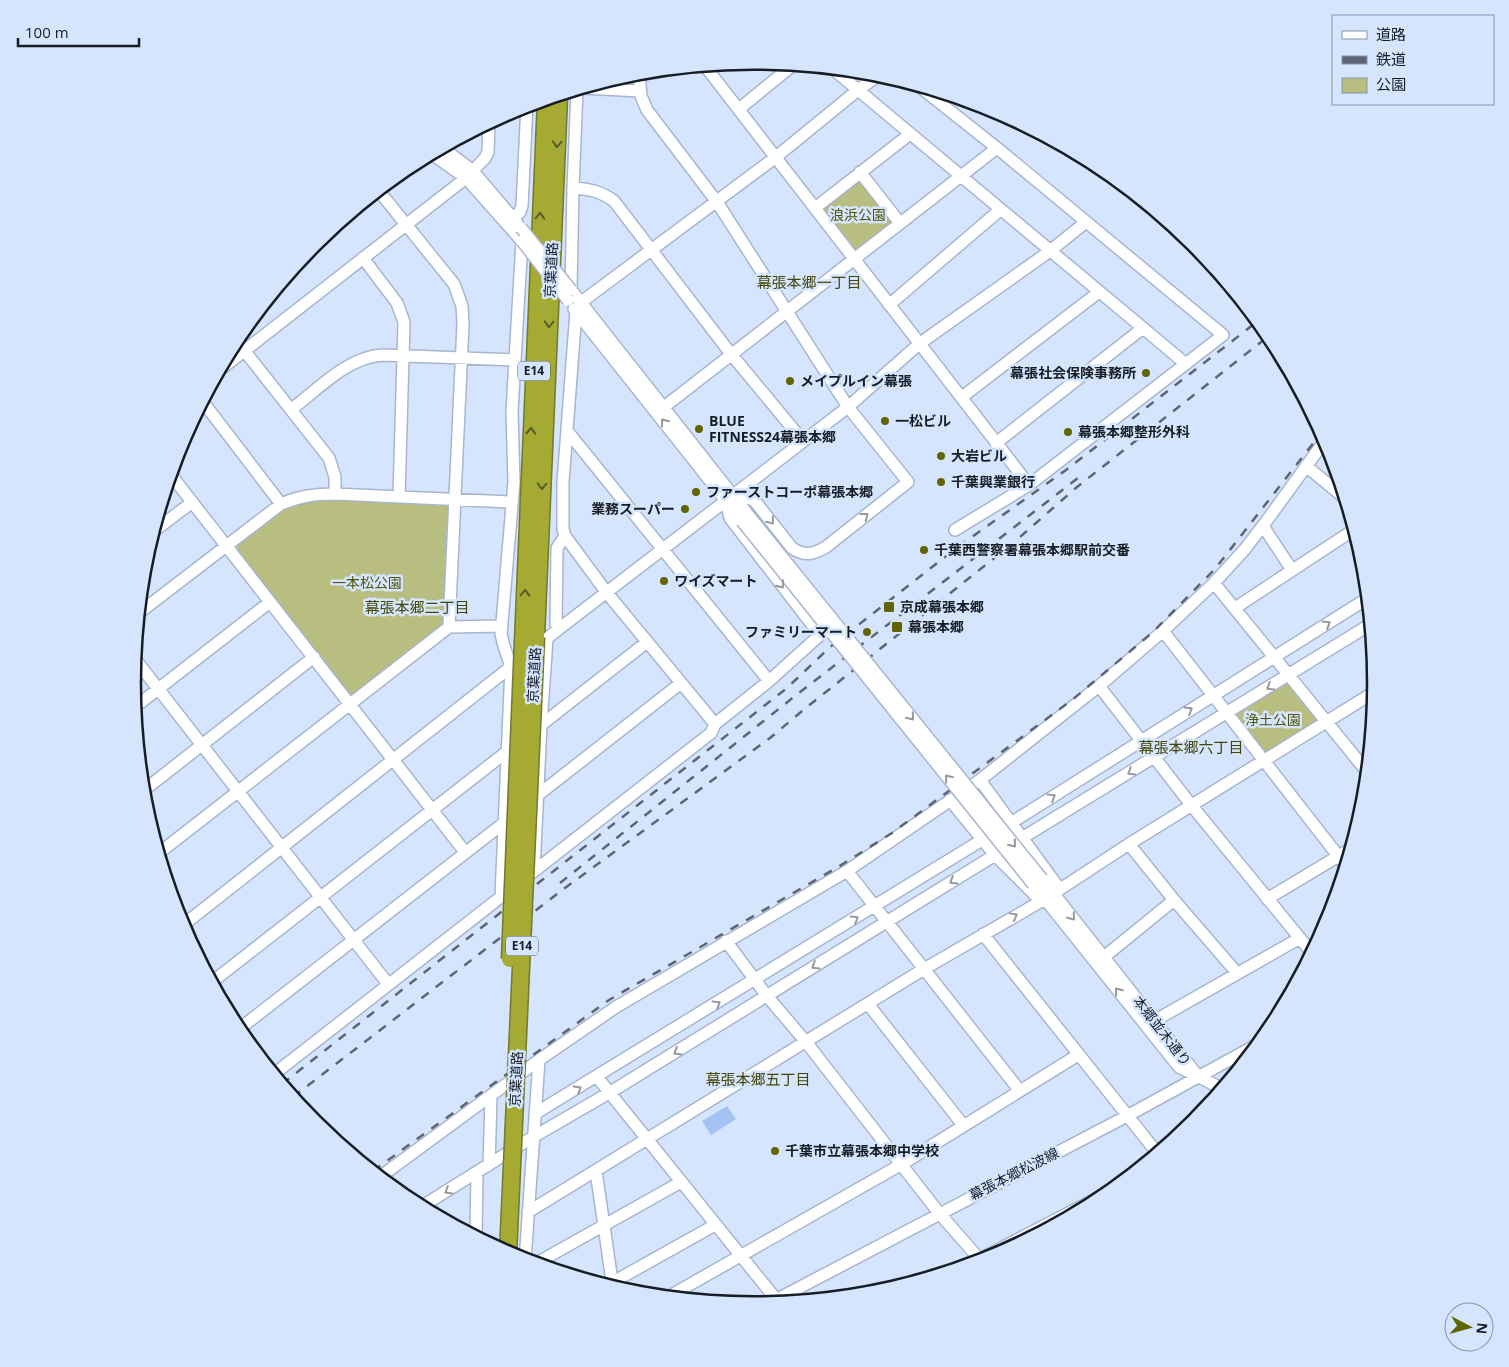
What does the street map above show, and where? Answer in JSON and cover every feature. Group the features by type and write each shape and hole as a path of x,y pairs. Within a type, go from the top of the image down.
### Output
{"highway":[{"name":"京葉道路","path":"508,1245 560,102"},
{"name":"京葉道路","path":"499,1241 535,639 543,109"}],"street":[{"path":"709,71 1030,486"},
{"path":"739,109 786,71"},
{"path":"841,76 1186,364"},
{"path":"447,153 513,218 578,307 730,498 754,500 792,548 806,554 816,553 908,482 848,407 788,310 717,202 652,118 643,103 639,81"},
{"path":"714,724 607,593 565,536 563,529 564,482 578,307 776,157 870,81"},
{"path":"604,89 640,91"},
{"path":"569,295 577,97"},
{"path":"933,97 997,148 1222,335 1030,486 955,530"},
{"path":"513,218 520,212 522,206 527,115"},
{"path":"236,357 469,174 488,152 489,131"},
{"path":"815,208 910,134"},
{"path":"664,407 997,148"},
{"path":"439,158 469,174 522,241 569,295"},
{"path":"860,172 900,223"},
{"path":"573,188 593,190 604,194 614,201 731,354 803,441"},
{"path":"383,196 454,284 463,315 450,627"},
{"path":"889,305 1000,210"},
{"path":"189,920 512,668 535,639 560,628 607,593 848,407 920,344 1050,251 1086,222"},
{"path":"501,896 512,668 504,646 502,626 514,482 512,411 522,241"},
{"path":"362,258 397,303 402,314 405,329 399,497"},
{"path":"962,397 1099,292"},
{"path":"279,1070 711,733 714,724 769,681 820,635 730,518 730,498 664,407 578,307"},
{"path":"996,443 1143,328"},
{"path":"242,347 292,409 328,458 335,478 335,494"},
{"path":"292,409 353,362 376,356 515,360"},
{"path":"207,407 282,504"},
{"path":"568,432 769,681"},
{"path":"386,1174 540,1060 616,1007 847,871 980,780 1099,686 1163,631 1214,583 1263,526 1320,447"},
{"path":"1306,466 1337,491"},
{"path":"176,481 465,852"},
{"path":"146,608 282,504 309,495 335,494 512,502"},
{"name":"本郷並木通り","path":"730,498 1037,882 1104,957 1198,1077"},
{"path":"162,525 191,502"},
{"path":"1263,526 1292,570"},
{"path":"1235,608 1349,533"},
{"path":"560,628 556,624 557,548 565,536"},
{"path":"1214,583 1326,722 1363,764"},
{"path":"1011,823 1363,601"},
{"path":"141,703 270,602"},
{"path":"164,849 450,627 502,626"},
{"path":"1022,838 1365,627"},
{"path":"1163,631 1341,860"},
{"path":"534,870 541,725 535,639"},
{"path":"541,725 647,642"},
{"path":"150,786 314,658"},
{"path":"141,667 388,984"},
{"path":"538,796 680,683"},
{"path":"1099,686 1192,806 1308,948"},
{"path":"528,1212 924,969 1049,896 1129,844 1368,696"},
{"path":"217,978 508,750"},
{"path":"980,780 1056,884 1049,896"},
{"path":"950,800 995,855 1034,895 1049,896"},
{"path":"245,1025 506,822"},
{"path":"536,1114 982,840"},
{"path":"1129,844 1237,973"},
{"path":"1267,899 1344,853"},
{"path":"428,1203 995,855"},
{"path":"847,871 1020,1091"},
{"name":"本郷並木通り","path":"1049,896 1179,1067 1198,1077"},
{"path":"1104,957 1174,900"},
{"path":"983,934 1154,1149"},
{"path":"1154,1021 1300,938"},
{"path":"726,941 767,996 806,1042 939,1213 975,1255"},
{"path":"868,1004 963,1125"},
{"name":"幕張本郷松波線","path":"785,1296 1244,1052"},
{"path":"676,1292 902,1164 1078,1055"},
{"path":"526,1252 540,1060"},
{"path":"597,1077 740,1256 770,1297"},
{"path":"1198,1077 1217,1086"},
{"path":"489,1165 491,1097"},
{"path":"596,1171 609,1279"},
{"path":"476,1230 477,1173"},
{"path":"544,1259 681,1182"},
{"path":"617,1281 715,1225"}],"green space":[{"name":"浪浜公園","path":"863,180 893,218 892,224 859,250 853,250 822,213 823,206 856,181"},
{"name":"一本松公園","path":"319,499 447,505 451,509 444,626 356,695 350,694 237,549 238,543 284,510 298,503"},
{"name":"浄土公園","path":"1283,682 1290,682 1320,718 1319,723 1268,755 1262,754 1235,718 1236,711"}],"water":[{"path":"727,1106 736,1119 711,1135 702,1121"}],"railway":[{"path":"287,1080 787,688 829,648 955,549 1066,470 1252,325"},
{"path":"298,1093 565,888 770,738 1012,544 1077,487 1263,340"},
{"path":"378,1167 609,1000 838,867 892,833 1072,700 1153,632 1215,569 1317,439"},
{"path":"560,883 795,696 1078,478"}],"place":[{"name":"幕張社会保険事務所","path":"1146,373"},
{"name":"メイプルイン幕張","path":"790,381"},
{"name":"一松ビル","path":"885,421"},
{"name":"BLUE FITNESS24幕張本郷","path":"699,429"},
{"name":"幕張本郷整形外科","path":"1068,432"},
{"name":"大岩ビル","path":"941,456"},
{"name":"千葉興業銀行","path":"941,482"},
{"name":"ファーストコーポ幕張本郷","path":"696,492"},
{"name":"業務スーパー","path":"685,509"},
{"name":"千葉西警察署幕張本郷駅前交番","path":"924,550"},
{"name":"ワイズマート","path":"664,581"},
{"name":"京成幕張本郷","path":"889,607"},
{"name":"幕張本郷","path":"897,627"},
{"name":"ファミリーマート","path":"867,632"},
{"name":"千葉市立幕張本郷中学校","path":"775,1151"}],"district":[{"name":"幕張本郷一丁目","path":"809,283"},
{"name":"幕張本郷二丁目","path":"417,608"},
{"name":"幕張本郷六丁目","path":"1191,748"},
{"name":"幕張本郷五丁目","path":"758,1080"}]}
